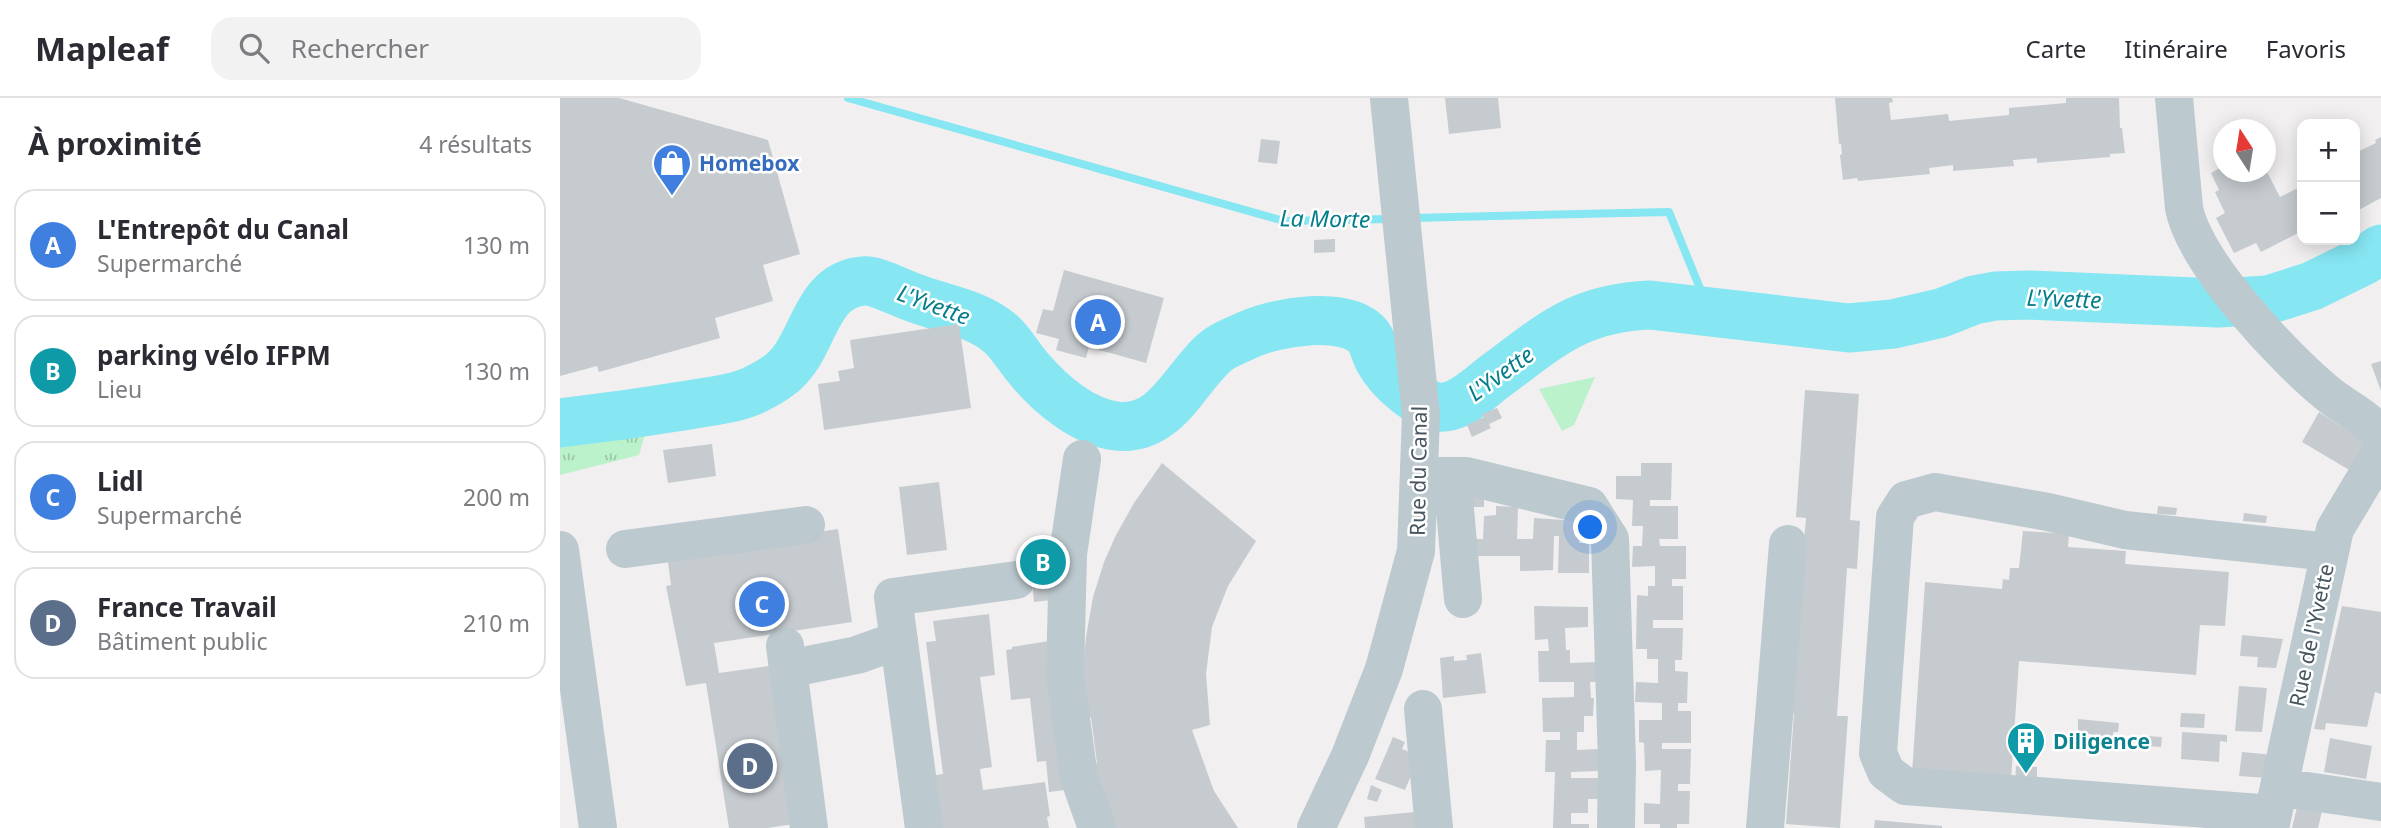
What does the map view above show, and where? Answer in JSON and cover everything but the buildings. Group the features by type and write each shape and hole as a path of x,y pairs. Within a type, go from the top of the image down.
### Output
{"street":[{"name":"Rue du Canal","path":"1316,828 1350,757 1384,669 1435,476 1421,415 1389,98"},
{"path":"2174,98 2186,218 2198,243 2258,325 2327,393 2365,420 2381,436"},
{"name":"Rue de l'Yvette","path":"2274,810 2335,528 2381,453"},
{"path":"1082,459 1068,554 1065,675 1079,777 1097,828"},
{"path":"1462,599 1435,476 1466,476 1589,506 1610,539 1617,762 1616,828"},
{"path":"2329,552 2125,530 2048,512 1935,492 1906,500 1895,517 1878,753 1886,772 1905,786 2274,810 2381,802"},
{"path":"625,549 806,525"},
{"path":"1765,828 1788,544"},
{"path":"560,550 598,828"},
{"path":"924,828 893,597 1016,580"},
{"path":"809,828 786,657 857,655 899,640"},
{"path":"1423,709 1434,828"}],"green space":[{"path":"1595,377 1574,425 1562,431 1539,389"},
{"path":"647,416 647,428 639,455 560,475 560,430"}],"waterway":[{"name":"La Morte","path":"848,98 1284,221 1391,219"},
{"name":"La Morte","path":"1411,218 1669,212 1710,313"},
{"name":"L'Yvette","path":"560,423 715,401 750,392 775,378 790,365 826,302 836,292 863,281 880,284 981,321 1001,334 1038,379 1068,405 1091,419 1116,426 1133,426 1148,421 1161,412 1219,349 1262,330 1293,323 1328,321 1358,328 1368,336 1379,360 1398,384 1426,403 1445,407 1471,395 1566,327 1583,318 1625,307 1650,305 1849,328 1893,324 1995,296 2218,303 2268,300 2312,286 2381,249"}],"place":[{"name":"Homebox","path":"672,197"},
{"name":"L'Entrepôt du Canal","path":"1098,322"},
{"name":"parking vélo IFPM","path":"1043,562"},
{"name":"Lidl","path":"762,604"},
{"name":"France Travail","path":"750,766"},
{"name":"Diligence","path":"2026,775"}]}
